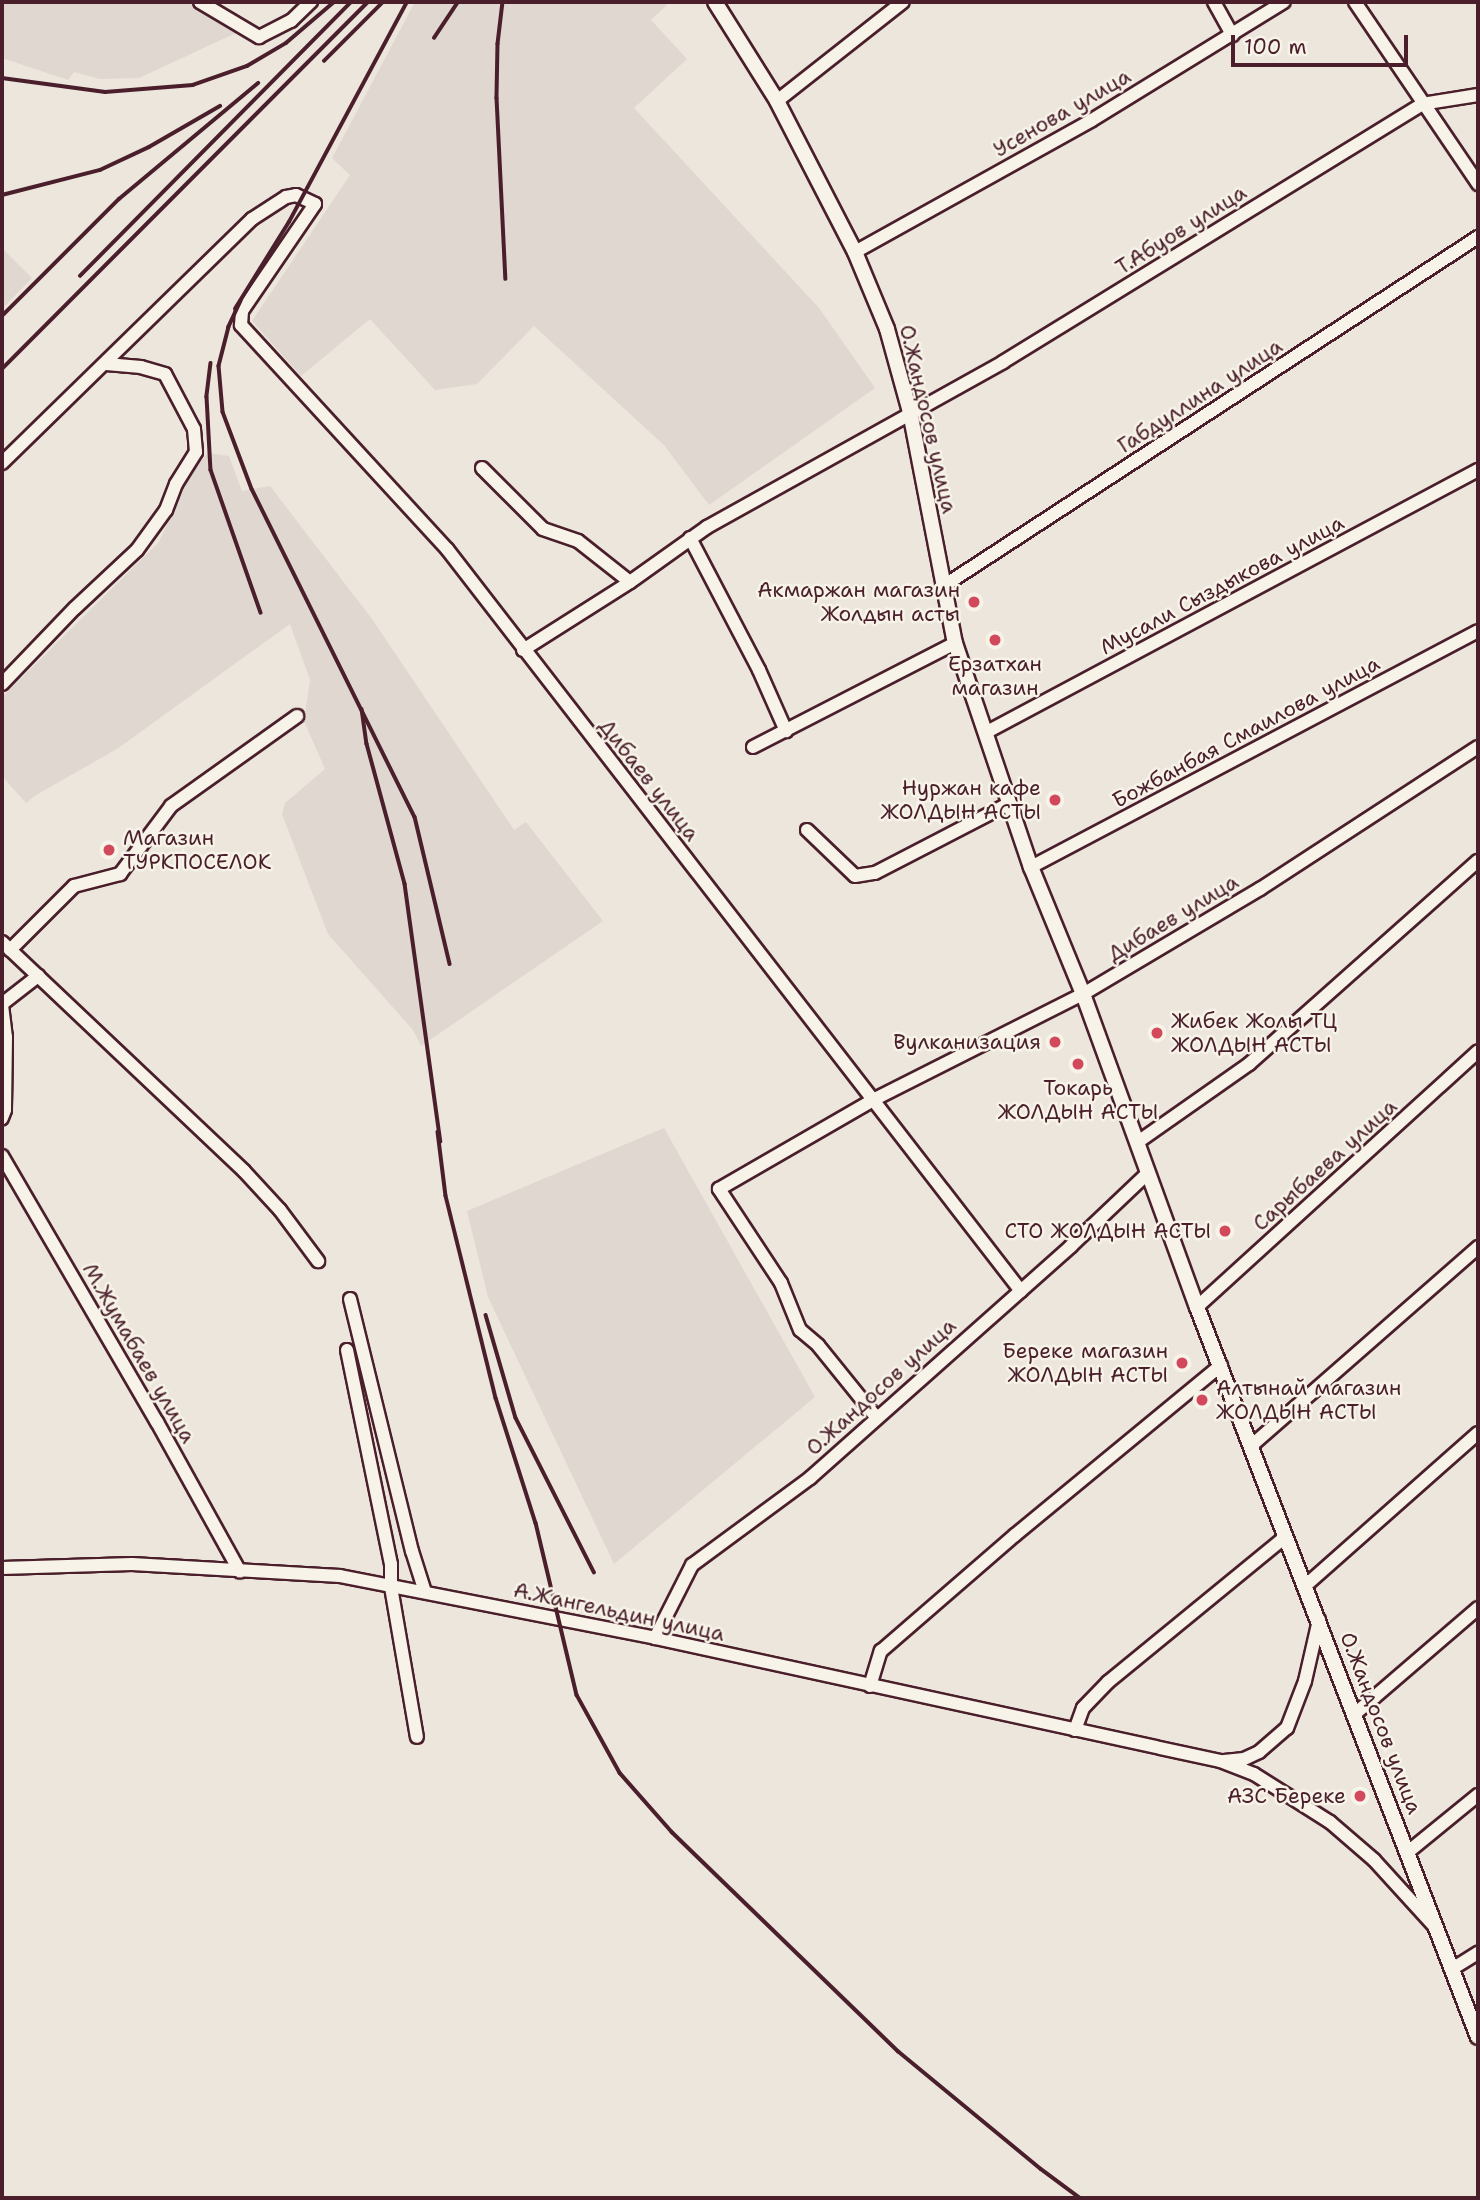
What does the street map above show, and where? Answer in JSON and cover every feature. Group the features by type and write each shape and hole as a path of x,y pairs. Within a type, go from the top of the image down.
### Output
{"main road":[{"name":"О.Жандосов улица","path":"715,2 777,101 855,252 887,329 910,412 955,643 1031,867 1083,994 1197,1307 1356,1713 1478,2037"}],"street":[{"path":"200,2 216,6 259,37 290,21 311,2"},
{"path":"777,101 903,2"},
{"path":"1214,2 1232,35"},
{"name":"Усенова улица","path":"855,252 1092,120 1284,2"},
{"path":"1354,2 1478,184"},
{"name":"Т.Абуов улица","path":"910,412 1003,362 1422,104 1478,95"},
{"name":"Дибаев улица","path":"106,364 233,236 273,204 296,195 315,204 242,311 241,325 447,550 875,1099 1021,1291"},
{"name":"Габдуллина улица","path":"942,587 1478,237"},
{"path":"2,463 106,364 141,367 165,374 194,429 196,452 176,484 166,510 137,550 75,608 2,684"},
{"path":"523,650 630,582 690,538 910,412"},
{"path":"482,468 543,529 578,541 630,582"},
{"name":"Мусали Сыздыкова улица","path":"985,733 1478,470"},
{"path":"690,538 759,670 786,731"},
{"name":"Божбанбая Смаилова улица","path":"1031,867 1478,631"},
{"path":"753,747 955,643"},
{"path":"297,716 171,806 120,874 74,886 6,946 244,1171 280,1210 318,1262"},
{"name":"Дибаев улица","path":"876,1417 818,1345 800,1329 781,1283 719,1189 875,1099 1083,994 1259,889 1478,747"},
{"path":"807,830 855,876 875,873 1010,803"},
{"path":"1138,1142 1249,1064 1478,861"},
{"path":"2,1118 5,1110 6,1037 2,1004 38,976"},
{"name":"Сарыбаева улица","path":"1197,1307 1478,1051"},
{"name":"М.Жумабаев улица","path":"2,1156 157,1422 240,1572"},
{"name":"О.Жандосов улица","path":"655,1638 692,1565 810,1478 1021,1291 1148,1173"},
{"path":"1251,1446 1478,1247"},
{"path":"350,1299 412,1552 425,1592"},
{"path":"347,1350 391,1564 391,1587 417,1737"},
{"path":"870,1686 881,1651 1015,1535 1221,1365"},
{"path":"1305,1586 1478,1433"},
{"path":"1075,1730 1083,1708 1108,1682 1285,1536"},
{"name":"А.Жангельдин улица","path":"2,1567 132,1564 340,1576 655,1638 1220,1761"},
{"path":"1356,1713 1478,1608"},
{"path":"1220,1761 1244,1759 1259,1752 1287,1728 1305,1681 1319,1620"},
{"path":"1220,1761 1264,1779 1330,1822 1374,1860 1435,1926"},
{"path":"1409,1852 1478,1794"},
{"path":"1452,1969 1478,1953"}],"shaded area":[{"path":"2,2 194,2 236,33 139,78 100,79 74,72 68,80 2,58"},
{"path":"415,2 664,2 667,5 651,20 687,59 634,108 819,308 875,388 709,505 664,445 534,326 477,384 435,390 370,319 301,376 252,321 350,175 332,158"},
{"path":"2,248 32,278 2,309"},
{"path":"208,453 229,456 242,491 270,486 372,619 514,830 526,822 603,921 421,1046 413,1030 328,934 282,814 285,803 325,769 304,721 310,680 290,624 117,749 26,803 2,776 2,697 159,542 190,473"},
{"path":"664,1128 815,1397 614,1564 488,1297 467,1211"}],"railway":[{"path":"2,78 105,92 193,85 247,66 286,43 334,2"},
{"path":"80,276 351,2"},
{"path":"2,369 368,2"},
{"path":"324,61 383,2"},
{"path":"235,309 289,222 407,2"},
{"path":"434,38 458,2"},
{"path":"503,2 498,44 497,98 506,279"},
{"path":"2,316 119,199 258,83"},
{"path":"2,195 100,170 149,147 220,106"},
{"path":"241,301 229,327 219,366 223,412 252,489 415,817 450,964"},
{"path":"211,363 207,397 211,470 261,613"},
{"path":"362,709 367,744 405,884 441,1142"},
{"path":"438,1132 446,1196 496,1398 536,1523 577,1695 620,1773 672,1832 898,2051 1080,2198"},
{"path":"486,1315 516,1418 594,1572"}],"place":[{"name":"Акмаржан магазин Жолдын асты","path":"974,602"},
{"name":"Ерзатхан магазин","path":"995,640"},
{"name":"Нуржан кафе ЖОЛДЫН АСТЫ","path":"1055,800"},
{"name":"Магазин ТУРКПОСЕЛОК","path":"109,850"},
{"name":"Жибек Жолы ТЦ ЖОЛДЫН АСТЫ","path":"1157,1033"},
{"name":"Вулканизация","path":"1055,1042"},
{"name":"Токарь ЖОЛДЫН АСТЫ","path":"1078,1064"},
{"name":"СТО ЖОЛДЫН АСТЫ","path":"1225,1231"},
{"name":"Береке магазин ЖОЛДЫН АСТЫ","path":"1182,1363"},
{"name":"Алтынай магазин ЖОЛДЫН АСТЫ","path":"1202,1400"},
{"name":"АЗС Береке","path":"1360,1796"}]}
